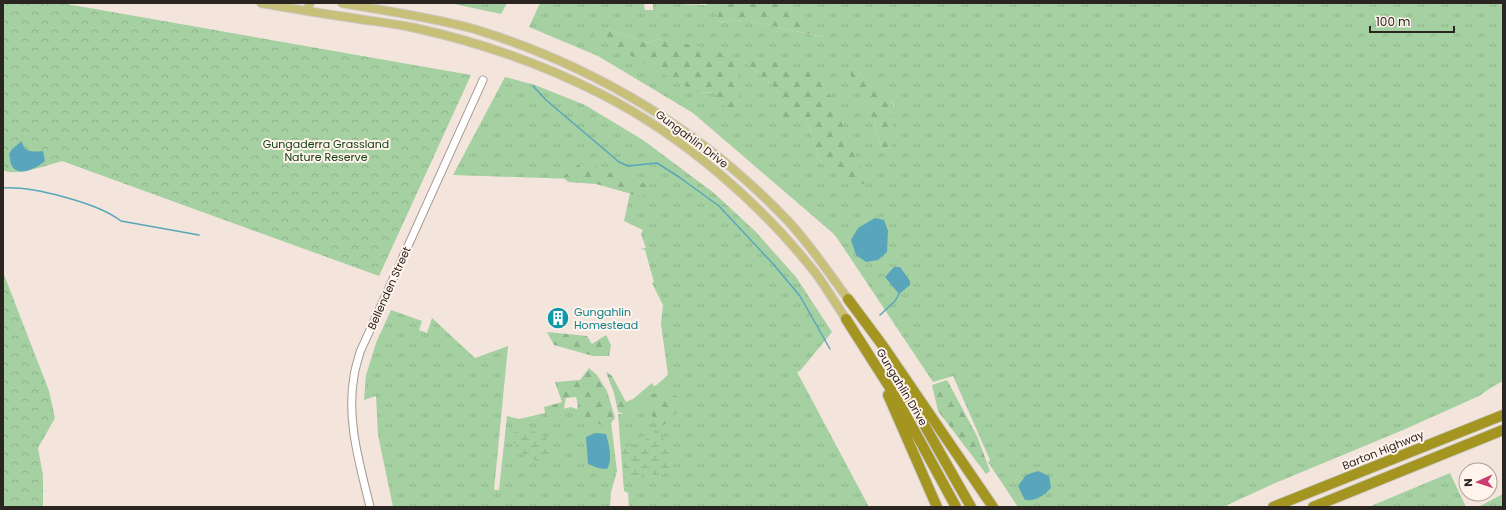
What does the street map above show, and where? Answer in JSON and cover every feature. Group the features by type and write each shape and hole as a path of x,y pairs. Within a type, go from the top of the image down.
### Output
{"highway":[{"name":"Gungahlin Drive","path":"848,299 911,400 971,507"},
{"path":"848,299 883,346 993,507"},
{"name":"Gungahlin Drive","path":"846,319 897,399 956,507"},
{"path":"859,338 894,409 937,507"},
{"name":"Barton Highway","path":"1272,507 1500,416"},
{"path":"1313,507 1503,430"}],"main road":[{"name":"Gungahlin Drive","path":"261,3 307,7 416,29 490,48 545,68 602,94 654,125 700,158 740,192 766,218 818,276 846,319"},
{"name":"Gungahlin Drive","path":"342,3 436,20 473,29 512,42 581,70 650,108 703,144 773,207 814,252 848,299"}],"street":[{"name":"Bellenden Street","path":"370,507 355,442 353,426 354,377 360,352 483,80"}],"green space":[{"name":"Gungaderra Grassland Nature Reserve","path":"3,3 61,3 471,75 379,276 62,161 23,171 8,172 3,170"},
{"path":"450,3 507,3 501,14"},
{"path":"540,3 642,3 644,4 645,10 653,10 653,3 707,5 706,3 722,3 717,22 745,20 822,37 784,3 1503,3 1503,381 1479,396 1403,430 1273,484 1223,507 1018,507 988,462 990,460 953,376 933,382 835,235 693,113 598,56 529,27","holes":["606,29 647,43 660,39 740,113 715,93 696,92","745,62 820,74 821,163 806,118 780,117 780,94 770,83","855,68 864,79 896,106 883,110 891,147 882,149 875,124 849,70"]},
{"path":"722,3 784,3 823,37 745,20 716,22"},
{"path":"606,29 647,43 660,39 714,49 738,64 741,114 720,104 715,93 696,92 594,35"},
{"path":"754,56 820,74 869,185 853,183 821,163 806,118 798,121 780,118 780,94 770,83 745,62"},
{"path":"855,68 864,79 872,77 887,91 889,100 896,107 884,110 894,116 891,147 882,149 875,124 848,70"},
{"path":"505,77 535,85 585,105 643,140 714,193 755,231 796,277 832,332 800,371 797,372 869,507 629,507 628,493 624,491 618,414 623,414 668,375 661,324 663,305 652,283 654,282 645,250 640,249 646,248 641,234 643,230 624,221 631,189 603,180 453,175"},
{"path":"578,165 597,165 596,174 602,176 615,171 648,185 642,197 596,184 568,182 563,177"},
{"path":"3,272 49,391 55,418 38,448 43,476 43,507 3,507"},
{"path":"391,310 422,321 419,330 427,333 432,318 475,358 508,346 494,490 499,490 507,416 519,419 571,407 611,422 617,471 611,492 610,507 393,507 378,435 376,396 364,400 366,375 376,343"},
{"path":"547,332 587,336 592,344 606,335 611,345 609,356 593,356 554,345"},
{"path":"589,368 597,375 607,391 615,418 607,428 576,412 578,405 576,397 566,398 563,413 546,418 544,407 562,402 555,382 580,380"},
{"path":"606,372 612,376 626,402 633,399 652,383 656,389 650,395 662,391 678,397 681,408 663,426 651,415 645,399 626,415 618,412 614,393"},
{"path":"947,380 977,436 990,471 986,474 938,411 932,385"},
{"path":"526,430 536,432 546,438 550,451 549,459 539,462 524,454 518,448 511,433"},
{"path":"656,430 659,431 668,450 670,456 669,468 657,477 653,476 651,471 643,473 640,479 637,477 624,478 622,449 646,439"},
{"path":"1450,473 1458,490 1458,502 1464,502 1466,507 1369,507"},
{"path":"1503,494 1503,507 1478,507 1488,502 1498,502 1498,497"}],"water":[{"path":"22,141 24,148 27,150 43,151 45,161 37,167 27,171 18,171 14,168 11,164 9,154 12,149"},
{"path":"875,218 884,220 888,231 887,252 878,260 866,262 856,255 851,240 858,228"},
{"path":"894,267 900,267 910,281 910,285 899,294 885,277"},
{"path":"596,433 606,434 610,456 607,469 598,468 588,464 586,437"},
{"path":"1038,471 1049,476 1051,488 1040,497 1033,500 1025,500 1018,486 1026,475"}],"waterway":[{"path":"533,86 546,100 619,162 628,166 657,163 719,206 774,265 800,296 830,349"},
{"path":"3,188 30,190 64,197 97,208 111,214 121,221 199,235"},
{"path":"880,315 895,301 899,294"}],"place":[{"name":"Gungahlin Homestead","path":"558,318"}]}
